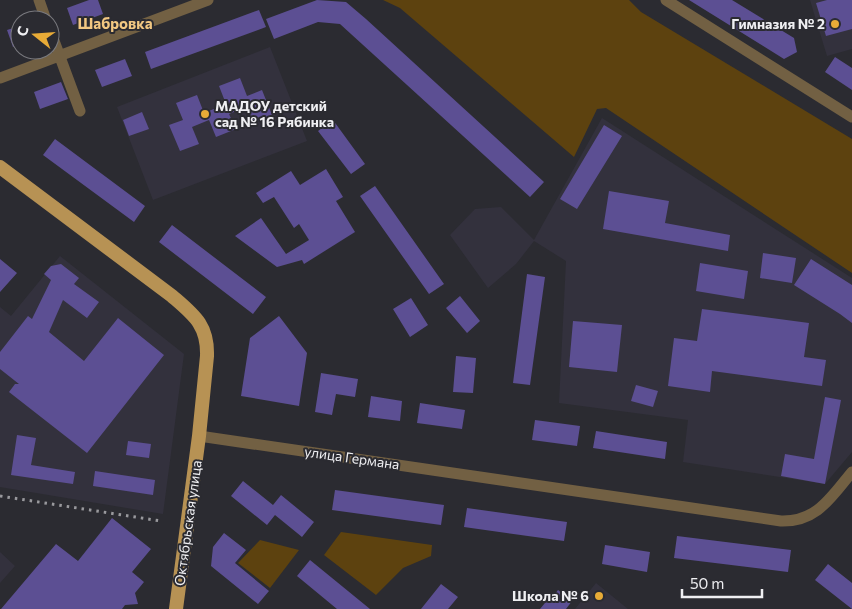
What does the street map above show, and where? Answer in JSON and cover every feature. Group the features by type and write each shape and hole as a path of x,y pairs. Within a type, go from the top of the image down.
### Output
{"main road":[{"path":"0,167 172,296 197,318 206,336 208,350 199,436"},
{"name":"Октябрьская улица","path":"176,609 199,436"}],"street":[{"path":"60,55 208,0"},
{"path":"666,0 852,117"},
{"path":"60,58 80,111"},
{"path":"0,78 46,60"},
{"name":"улица Германа","path":"199,436 781,521 796,520 815,513 852,472"}],"shaded area":[{"path":"383,0 629,0 641,12 852,139 852,273 606,108 597,109 574,157 400,8"},
{"name":"Гимназия № 2","path":"810,0 852,0 852,49 827,56"},
{"path":"270,47 307,141 153,200 117,107"},
{"path":"602,118 852,278 852,452 825,484 683,462 688,420 559,403 566,261 534,241 516,264 488,288 450,235 475,209 501,207 534,240"},
{"path":"60,256 184,354 163,514 0,487 0,307 11,316"},
{"path":"341,532 432,545 431,556 403,568 376,595 324,555"},
{"path":"260,540 299,550 270,588 238,563"},
{"path":"0,552 15,566 0,583"},
{"name":"Школа № 6","path":"596,583 628,609 575,609"}],"building":[{"path":"89,0 98,0 103,14 73,25 67,8"},
{"path":"317,0 346,2 544,182 530,197 340,24 318,22 274,39 266,19"},
{"path":"689,0 732,0 794,38 797,52 784,59"},
{"path":"827,0 852,0 852,29 826,36 816,3"},
{"path":"259,10 266,27 151,69 145,52"},
{"path":"835,57 852,68 852,90 825,72"},
{"path":"125,59 132,76 102,87 95,70"},
{"name":"МАДОУ детский сад № 16 Рябинка","path":"240,78 247,96 262,90 272,115 253,123 246,107 229,114 236,129 216,137 209,120 192,127 199,144 180,151 169,125 183,120 176,103 197,95 204,113 226,104 219,86"},
{"path":"61,82 68,99 40,109 34,92"},
{"path":"142,112 149,129 129,136 123,120"},
{"path":"333,120 365,164 351,174 318,131"},
{"path":"604,125 622,136 577,209 560,199"},
{"path":"55,139 145,206 134,222 43,155"},
{"path":"326,169 343,197 336,201 355,232 304,264 302,260 277,267 235,236 261,218 286,254 309,240 299,224 294,228 274,197 263,203 256,193 291,171 300,185"},
{"path":"375,186 444,284 429,294 360,196"},
{"path":"609,191 669,201 665,223 730,235 728,251 603,229"},
{"path":"172,225 266,297 253,314 159,242"},
{"path":"763,253 796,258 792,283 760,278"},
{"path":"0,259 17,273 0,292"},
{"path":"811,259 852,285 852,323 794,285"},
{"path":"700,263 748,271 744,299 696,291"},
{"path":"61,264 79,278 74,284 99,302 87,318 63,300 49,332 84,361 118,318 164,355 87,453 9,392 15,384 19,384 0,369 0,352 28,316 32,319 51,280 44,274 51,266"},
{"path":"527,274 545,277 530,385 513,383"},
{"path":"460,296 480,321 467,333 446,308"},
{"path":"411,298 428,325 410,337 393,309"},
{"path":"702,309 809,323 804,357 826,360 822,386 712,371 710,392 668,386 674,338 697,341"},
{"path":"279,316 307,353 299,406 241,396 250,338"},
{"path":"573,321 622,325 617,372 569,367"},
{"path":"456,356 476,358 473,393 453,392"},
{"path":"321,373 358,379 355,397 336,394 332,415 315,412"},
{"path":"636,385 658,391 653,407 631,401"},
{"path":"371,396 402,401 400,421 368,417"},
{"path":"825,397 841,400 825,484 781,476 785,454 814,459"},
{"path":"420,403 465,410 462,429 417,423"},
{"path":"535,420 580,426 577,446 532,440"},
{"path":"596,431 667,442 665,459 593,448"},
{"path":"17,435 36,438 31,465 75,472 73,484 11,475"},
{"path":"128,441 151,444 149,458 126,455"},
{"path":"95,471 155,480 153,495 93,486"},
{"path":"243,481 273,505 281,495 314,522 302,537 275,515 267,525 231,496"},
{"path":"335,490 444,505 441,525 332,510"},
{"path":"467,508 567,522 564,541 464,527"},
{"path":"112,518 151,549 132,572 144,582 135,593 138,604 125,605 122,609 1,609 56,544 78,561"},
{"path":"224,533 246,550 235,563 269,591 258,604 211,566 213,547"},
{"path":"677,536 791,550 788,572 674,558"},
{"path":"605,545 650,552 647,572 602,564"},
{"path":"310,560 370,609 337,609 297,576"},
{"path":"828,564 852,583 852,609 815,580"},
{"path":"441,584 458,597 448,609 421,609"},
{"path":"558,590 572,601 566,609 540,609 554,592 555,594"}],"railway":[{"path":"0,496 161,521"}],"place":[{"name":"Гимназия № 2","path":"835,24"},
{"name":"МАДОУ детский сад № 16 Рябинка","path":"205,114"},
{"name":"Школа № 6","path":"599,596"}],"district":[{"name":"Шабровка","path":"115,24"}]}
